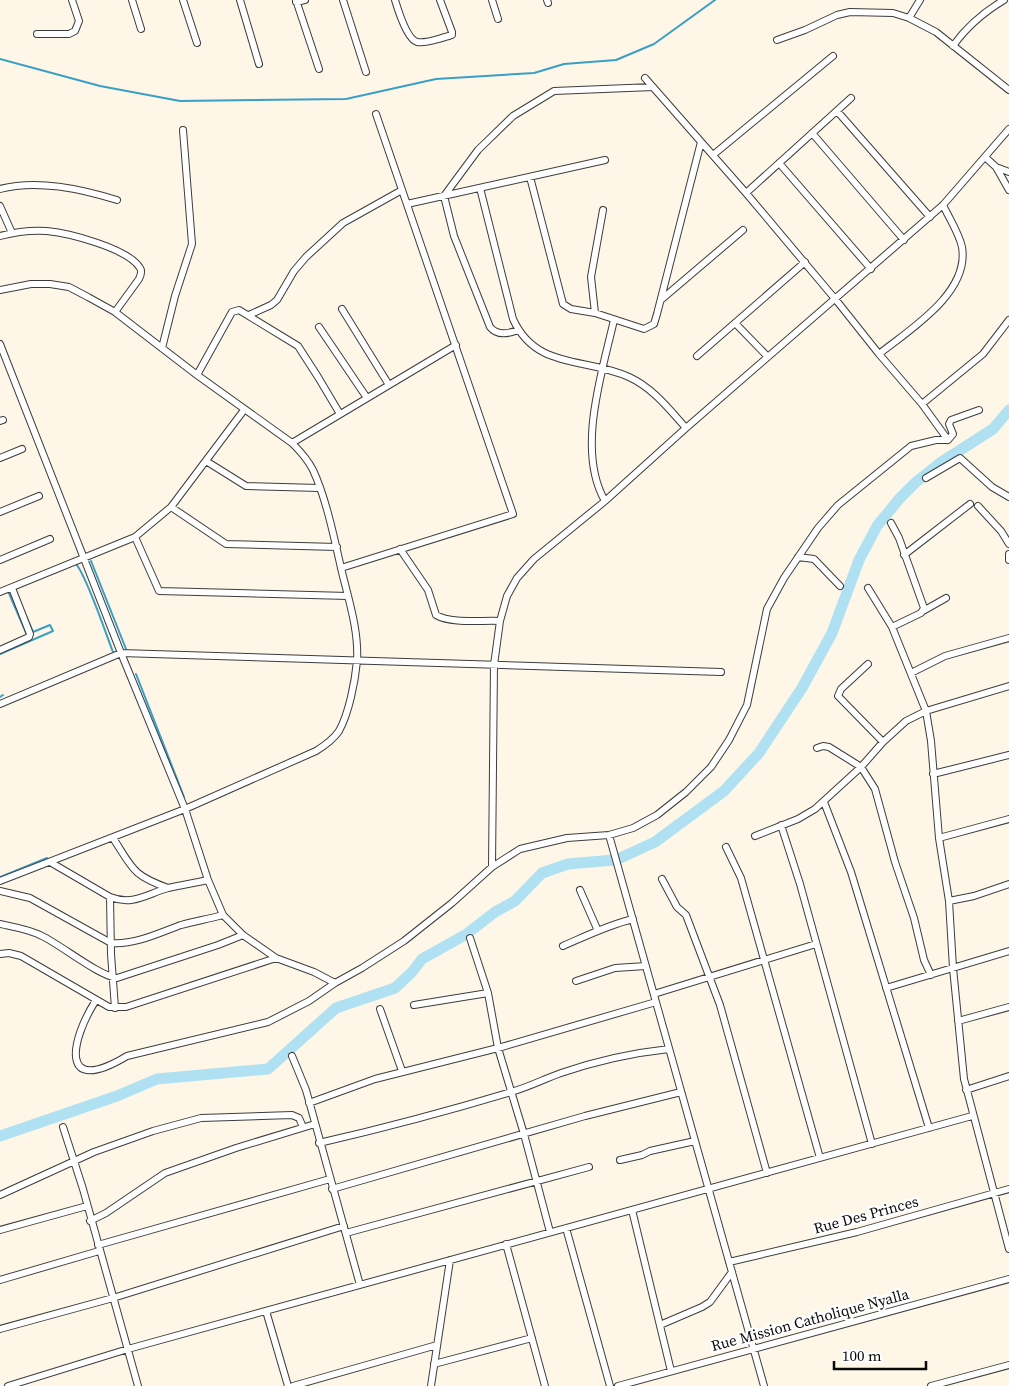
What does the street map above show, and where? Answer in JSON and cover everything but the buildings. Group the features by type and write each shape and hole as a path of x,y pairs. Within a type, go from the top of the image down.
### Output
{"street":[{"path":"36,34 69,34 76,31 79,21 72,0"},
{"path":"132,0 141,29"},
{"path":"183,0 197,43"},
{"path":"240,0 259,64"},
{"path":"305,0 296,1 319,69"},
{"path":"343,0 366,72"},
{"path":"395,0 411,38 420,42 452,34 440,0"},
{"path":"492,0 498,19"},
{"path":"909,18 920,0"},
{"path":"953,46 963,32 977,18 1004,0"},
{"path":"777,40 805,30 837,15 850,12 893,13 909,18 936,32 1009,90"},
{"path":"713,155 833,56"},
{"path":"645,78 746,193 836,300 922,404 948,440"},
{"path":"444,196 478,150 513,116 554,91 653,87"},
{"path":"746,193 851,98"},
{"path":"837,111 930,217"},
{"path":"341,568 513,514 376,114"},
{"path":"492,867 494,665 500,621 507,596 517,578 534,560 605,501 686,428 930,217 943,205 1009,129"},
{"path":"162,348 175,296 192,244 183,130"},
{"path":"812,133 904,240"},
{"path":"530,177 562,304 571,309 595,313 644,329 654,324 701,142"},
{"path":"985,158 996,167 1009,172"},
{"path":"407,204 604,160"},
{"path":"779,163 871,269"},
{"path":"996,167 1009,190"},
{"path":"0,189 15,186 38,186 94,193 117,200"},
{"path":"480,188 513,319 518,330 536,349 552,356 603,368 629,377 645,386 656,395 686,428"},
{"path":"250,315 271,306 306,257 343,223 402,190"},
{"path":"444,196 454,236 490,327 494,332 498,333 510,333 518,330"},
{"path":"879,354 936,308 947,296 957,278 962,262 962,247 943,205"},
{"path":"0,206 12,233"},
{"path":"595,313 591,277 603,210"},
{"path":"661,300 743,230"},
{"path":"0,236 12,233 46,231 88,239 124,255 140,268 141,273 140,279 115,312"},
{"path":"697,356 804,262"},
{"path":"0,290 31,284 69,287 115,312 244,410 292,443 312,469 337,547 354,623 357,661 349,704 338,731 329,742 316,751 185,809 0,881"},
{"path":"342,309 389,385"},
{"path":"197,375 232,312 239,310 298,346 340,414"},
{"path":"605,501 601,494 594,469 591,451 593,418 614,320"},
{"path":"922,404 983,354 1009,320"},
{"path":"735,323 768,357"},
{"path":"319,327 367,398"},
{"path":"0,344 121,653 185,809 208,880 223,916 243,935 276,958 314,972 335,983"},
{"path":"292,443 456,345"},
{"path":"0,592 135,537 172,506 244,410"},
{"path":"96,1000 84,1020 78,1037 76,1057 78,1065 84,1070 91,1071 111,1066 127,1056 268,1022 309,1001 404,941 452,903 492,867 520,849 567,838 609,836 633,828 657,815 686,792 711,767 729,740 747,705 767,608 784,578 818,528 838,505 895,457 919,443 948,440 953,434 949,424 951,420 979,410"},
{"path":"0,458 22,449"},
{"path":"926,478 960,458 992,486 1009,497"},
{"path":"206,461 246,486 319,488"},
{"path":"0,512 39,496"},
{"path":"904,555 970,504"},
{"path":"172,506 226,544 337,547"},
{"path":"978,506 1001,531 1009,544"},
{"path":"891,523 899,538 924,608 923,611"},
{"path":"135,537 159,591 348,596"},
{"path":"0,560 50,539"},
{"path":"400,549 428,590 436,615 441,618 460,620 500,621"},
{"path":"1009,554 1009,560"},
{"path":"798,557 814,558 840,586"},
{"path":"0,650 29,637 30,634 12,588"},
{"path":"868,588 892,627 926,711 939,838 949,901 953,968 966,1090 1009,1249"},
{"path":"892,627 946,598"},
{"path":"911,673 945,656 1009,638"},
{"path":"0,704 121,653 721,672"},
{"path":"868,664 841,689 838,696 883,742"},
{"path":"755,836 815,809 861,767 883,742 906,721 926,711 1009,686"},
{"path":"817,748 829,747 861,767 875,789 895,862 914,918 924,960 931,974"},
{"path":"933,774 1009,755"},
{"path":"824,802 851,872 929,1128"},
{"path":"939,838 1009,818"},
{"path":"781,825 800,884 872,1144"},
{"path":"609,836 764,1386"},
{"path":"113,838 136,874 168,888"},
{"path":"726,847 741,878 820,1158"},
{"path":"50,862 120,901 129,901 168,888 208,880"},
{"path":"662,879 677,907 686,915 720,1005 767,1173"},
{"path":"949,901 974,896 1009,884"},
{"path":"580,890 598,931"},
{"path":"0,891 30,898 111,943 122,944 131,942 184,924 223,916"},
{"path":"110,897 112,978 115,1008"},
{"path":"563,946 633,919"},
{"path":"0,924 41,935 112,978 123,977 243,935"},
{"path":"470,938 488,993 498,1048 524,1134 550,1232"},
{"path":"654,994 816,944"},
{"path":"886,988 1009,951"},
{"path":"0,954 10,953 21,956 96,1000 115,1008 126,1007 276,958"},
{"path":"576,981 615,968 646,966"},
{"path":"414,1005 488,993"},
{"path":"309,1103 376,1079 498,1048 656,1002"},
{"path":"958,1021 1009,1007"},
{"path":"380,1009 402,1072"},
{"path":"319,1143 396,1125 533,1086 560,1073 615,1057 669,1049"},
{"path":"292,1056 309,1103 360,1285"},
{"path":"966,1090 1009,1076"},
{"path":"332,1189 602,1112 681,1092"},
{"path":"0,1195 94,1152 153,1130 202,1118 292,1114 299,1118 303,1127"},
{"path":"8,1386 128,1349 972,1116"},
{"path":"90,1220 106,1213 165,1173 236,1148 314,1124"},
{"path":"63,1127 138,1386"},
{"path":"620,1160 695,1141"},
{"path":"346,1233 589,1167"},
{"path":"0,1280 99,1248 330,1179"},
{"name":"Rue Des Princes","path":"729,1262 858,1232 1009,1189"},
{"path":"0,1230 87,1206"},
{"path":"632,1210 671,1371"},
{"path":"0,1329 113,1298 344,1226"},
{"path":"566,1228 610,1386"},
{"path":"506,1244 545,1386"},
{"path":"431,1386 450,1260"},
{"path":"660,1325 710,1302 732,1272"},
{"name":"Rue Mission Catholique Nyalla","path":"618,1386 1009,1279"},
{"path":"266,1311 288,1386"},
{"path":"434,1364 532,1338"},
{"path":"293,1386 436,1346"},
{"path":"931,1386 1009,1365"}],"waterway":[{"path":"0,59 100,86 180,101 346,99 436,79 534,73 564,64 616,60 654,44 715,0"},
{"path":"618,859 655,842 724,791 759,753 802,688 832,633 859,560 877,526 915,483 940,463 993,429 1009,410"},
{"path":"91,561 126,649"},
{"path":"75,563 90,591 113,652"},
{"path":"8,591 27,635"},
{"path":"0,654 53,631 50,625 33,632 26,616"},
{"path":"136,674 184,797"},
{"path":"0,877 47,858"},
{"path":"469,932 495,912 515,901 542,873 568,864 614,860"},
{"path":"0,1136 117,1096 157,1079 268,1069 336,1008 395,988 412,972 422,959 465,935"}]}
